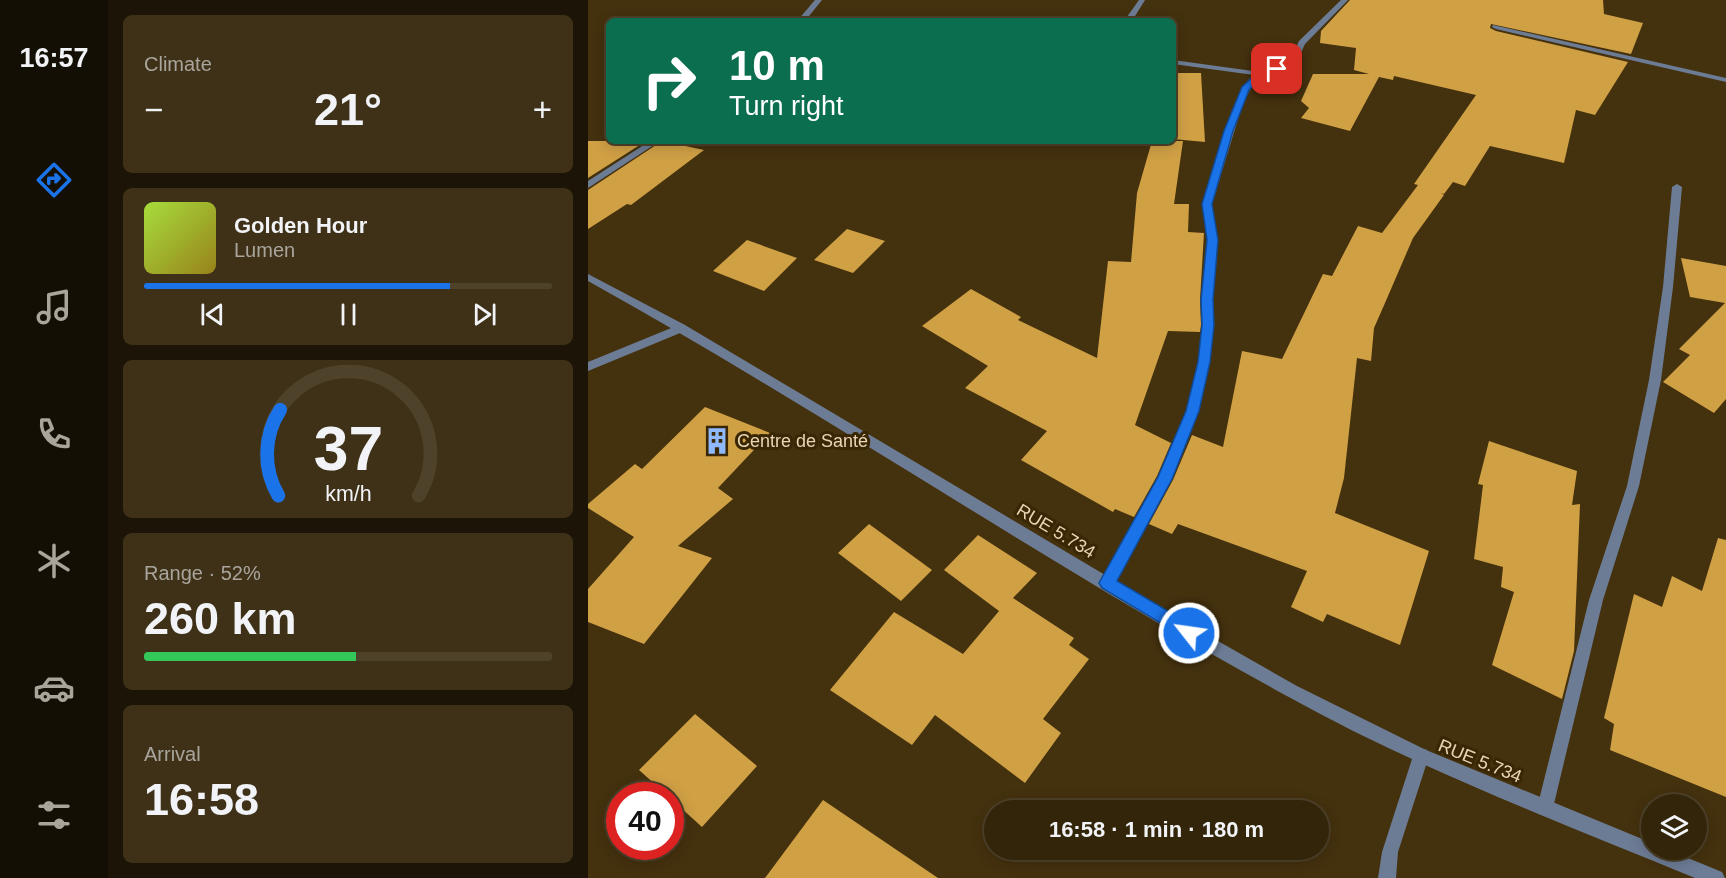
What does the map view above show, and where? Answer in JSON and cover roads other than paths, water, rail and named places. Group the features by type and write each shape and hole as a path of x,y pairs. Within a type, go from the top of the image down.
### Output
{"street":[{"path":"804,18 819,0"},
{"path":"1130,18 1142,0"},
{"path":"1107,583 1165,479 1193,411 1204,362 1208,325 1207,300 1212,240 1207,204 1239,103 1251,81 1261,74 1284,65 1297,53 1302,43 1345,0"},
{"path":"1496,27 1726,80"},
{"path":"1176,62 1261,74"},
{"path":"588,185 651,144"},
{"path":"1545,808 1596,600 1633,486 1654,380 1668,287 1677,187"},
{"name":"RUE 5.734","path":"588,277 681,328 1292,691 1421,756 1716,878"},
{"path":"588,367 681,328"},
{"path":"1387,878 1390,852 1421,756"}],"place":[{"name":"Centre de Santé","path":"717,441"}]}
